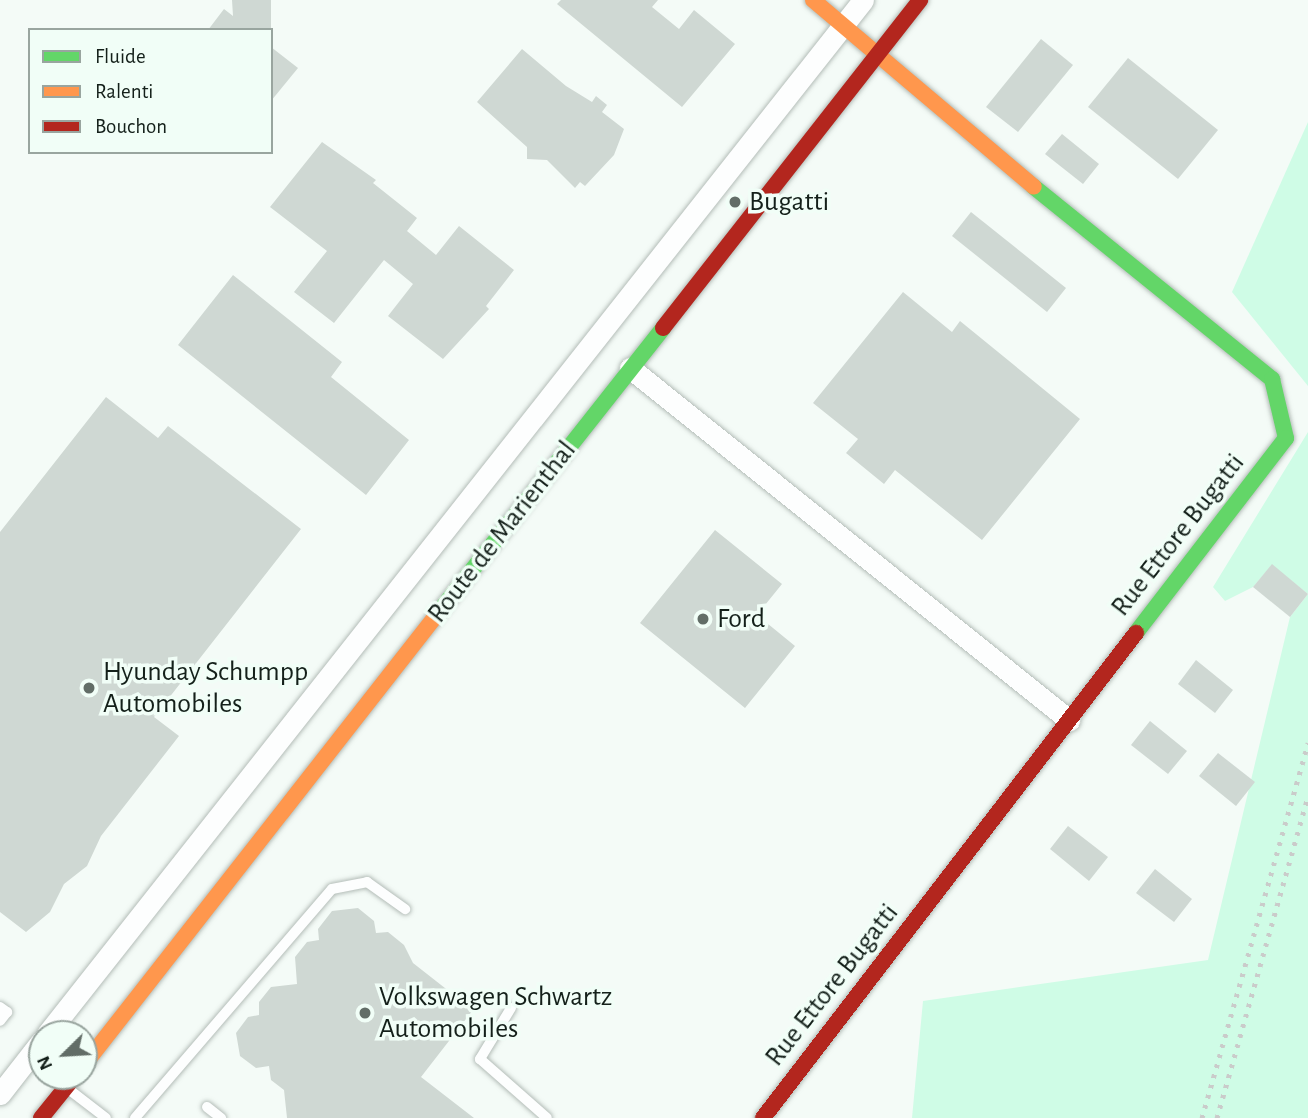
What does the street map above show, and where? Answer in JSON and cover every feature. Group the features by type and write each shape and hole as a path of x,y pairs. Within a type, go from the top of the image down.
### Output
{"street":[{"path":"813,0 844,24 876,56"},
{"name":"Route de Marienthal","path":"58,1020 863,0"},
{"name":"Route de Marienthal","path":"98,1047 920,0"},
{"name":"Rue Ettore Bugatti","path":"763,1118 1286,438 1272,379 876,56"},
{"path":"630,368 1069,720"},
{"path":"0,1094 28,1058"},
{"path":"41,1118 64,1090"}],"lane":[{"path":"135,1118 332,889 367,882 405,909"},
{"path":"0,1007 7,1012 0,1021"},
{"path":"511,1008 480,1059 547,1118"},
{"path":"79,1090 106,1118"},
{"path":"207,1107 220,1118"}],"green space":[{"path":"1308,122 1308,386 1232,292"},
{"path":"1308,432 1308,594 1272,565 1253,587 1225,601 1213,587"},
{"path":"1308,594 1308,1118 912,1118 923,1001 1208,960 1290,617"}],"building":[{"path":"232,0 271,0 271,28 210,28 224,9 233,16"},
{"path":"561,0 658,0 652,7 679,29 694,10 735,44 682,107 557,4"},
{"path":"1041,39 1073,65 1018,132 986,107"},
{"path":"273,49 298,68 273,99"},
{"path":"522,49 566,86 592,102 596,96 607,105 602,112 624,129 614,155 585,186 580,182 575,188 547,160 527,159 527,147 477,102"},
{"path":"1128,58 1218,130 1178,179 1088,107"},
{"path":"1062,134 1099,164 1083,184 1045,154"},
{"path":"322,142 376,180 373,183 417,218 407,231 436,255 459,226 514,270 486,306 489,309 443,359 388,316 413,284 384,260 334,323 294,292 327,251 270,207"},
{"path":"971,212 1066,288 1047,312 952,236"},
{"path":"233,275 342,362 331,377 409,440 366,495 178,345"},
{"path":"903,292 952,332 960,321 1080,419 982,540 895,470 884,484 846,453 858,439 813,403"},
{"name":"Hyunday Schumpp Automobiles","path":"106,397 158,438 168,426 301,529 154,717 179,736 101,836 87,866 64,884 50,912 26,932 0,912 0,532"},
{"name":"Ford","path":"715,530 782,584 757,615 795,646 745,708 640,623"},
{"path":"1272,564 1308,594 1290,617 1253,587"},
{"path":"1196,660 1233,690 1215,713 1178,684"},
{"path":"1150,721 1187,751 1168,774 1131,745"},
{"path":"1218,753 1255,782 1236,806 1199,776"},
{"path":"1068,826 1108,857 1089,881 1050,849"},
{"path":"1155,869 1192,899 1174,922 1136,893"},
{"name":"Volkswagen Schwartz Automobiles","path":"358,908 374,921 376,933 388,932 404,945 413,963 473,1010 421,1077 474,1118 287,1118 284,1090 271,1080 269,1066 256,1068 240,1056 236,1033 248,1017 259,1015 259,1002 271,987 297,984 295,957 307,942 319,940 318,929 332,911"}],"railway":[{"path":"1202,1118 1308,743"},
{"path":"1217,1118 1308,797"}],"traffic: fast":[{"path":"1034,187 1272,379 1286,438 1136,633"},
{"path":"435,617 663,328"}],"traffic: slow":[{"path":"813,0 1034,187"},
{"path":"98,1047 435,617"}],"traffic: jam":[{"path":"663,328 920,0"},
{"path":"763,1118 1136,633"},
{"path":"41,1118 64,1090"}],"place":[{"name":"Bugatti","path":"735,202"},
{"name":"Ford","path":"703,619"},
{"name":"Hyunday Schumpp Automobiles","path":"89,688"},
{"name":"Volkswagen Schwartz Automobiles","path":"365,1013"}]}
